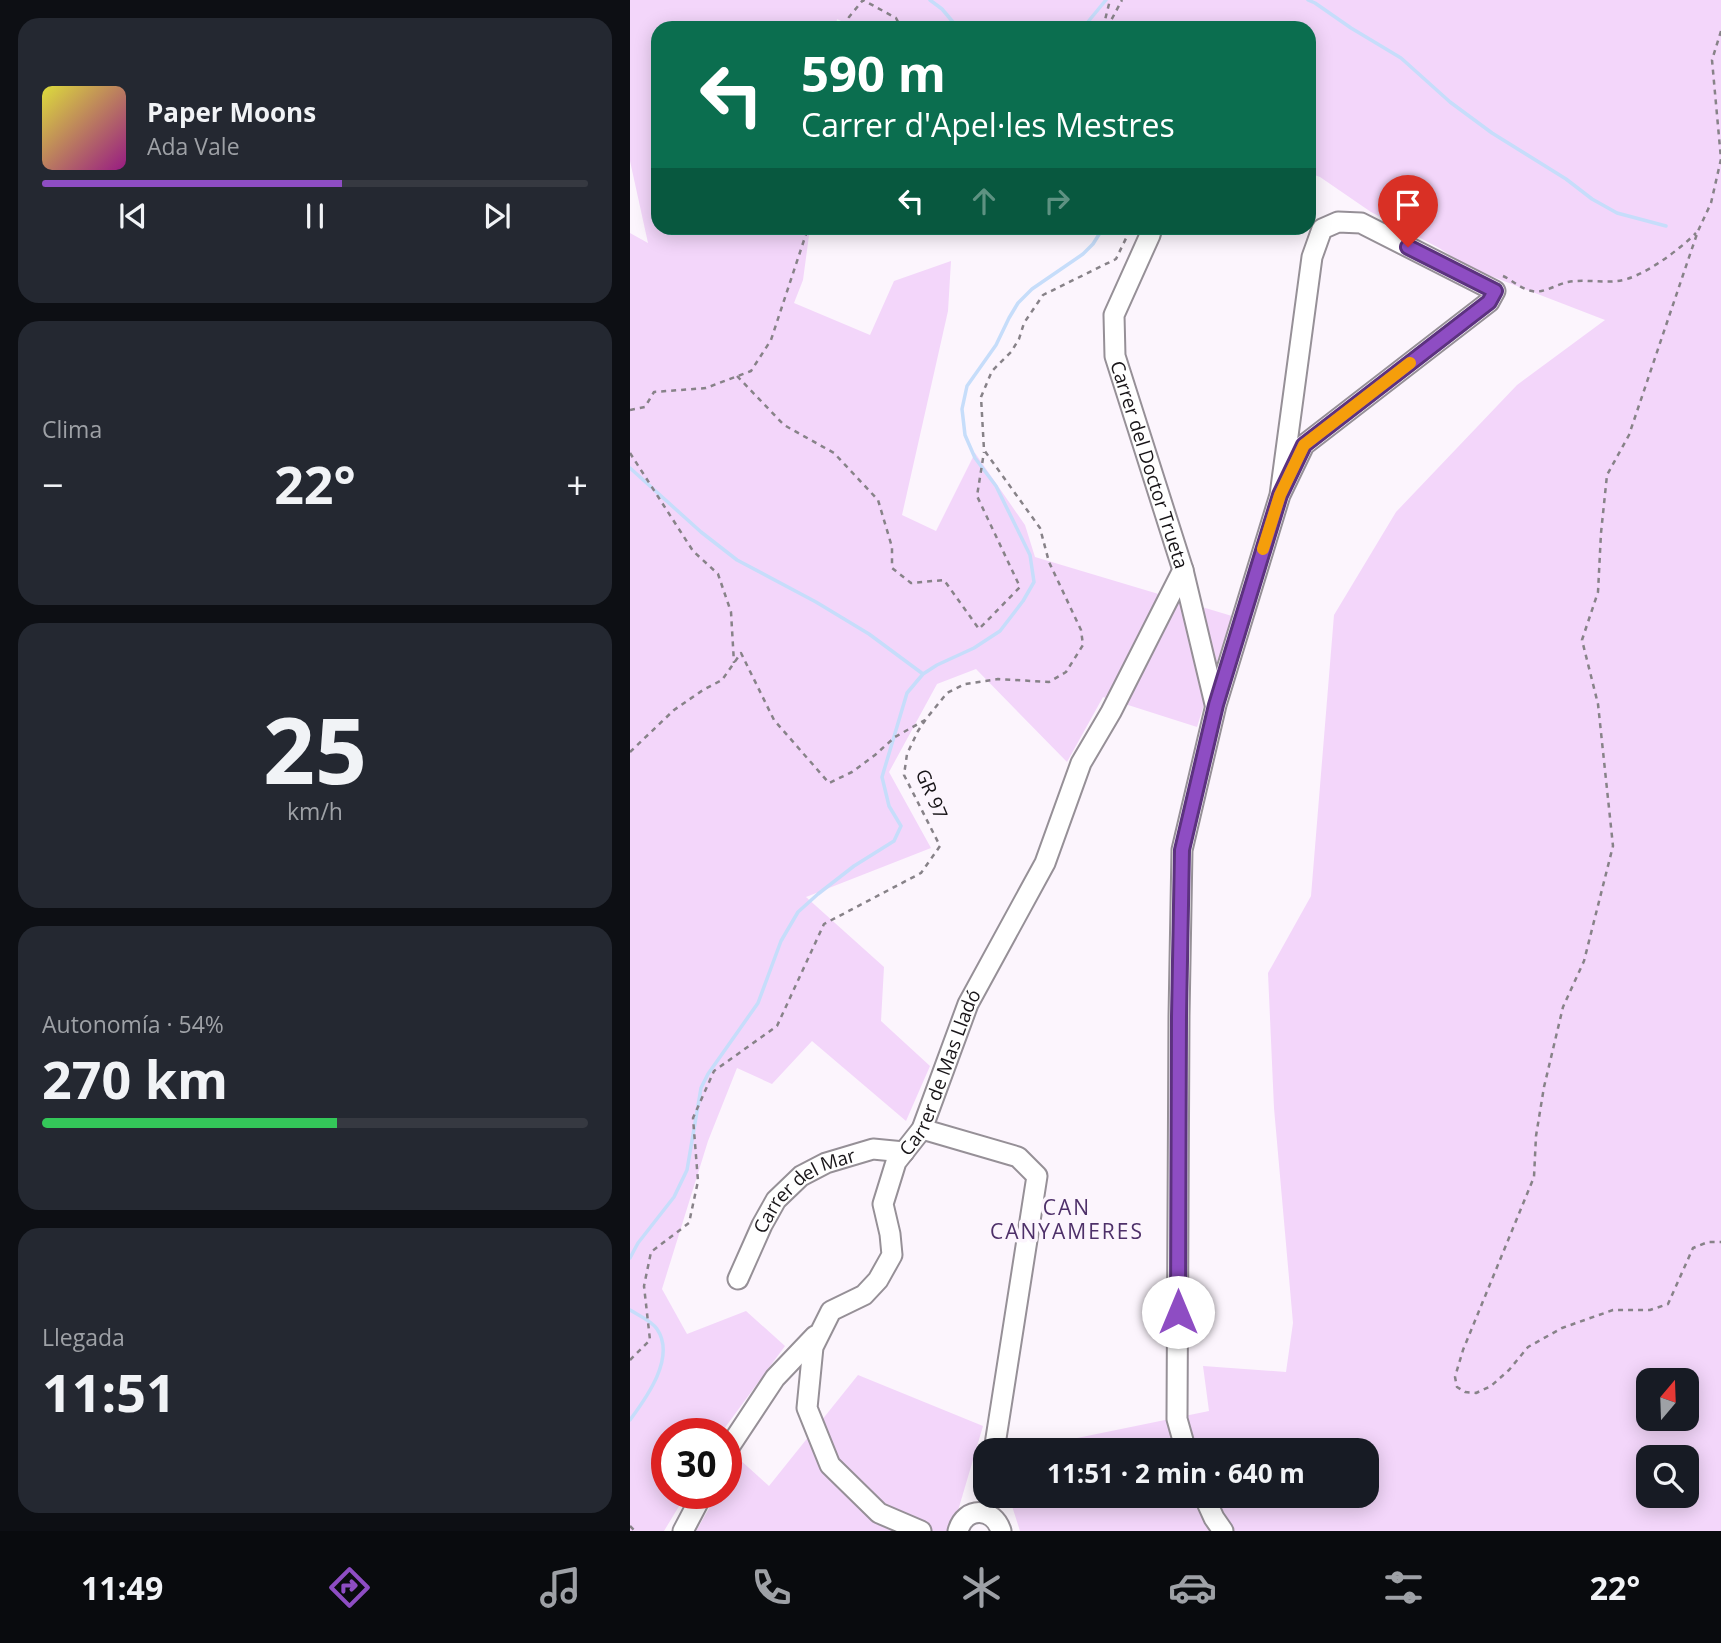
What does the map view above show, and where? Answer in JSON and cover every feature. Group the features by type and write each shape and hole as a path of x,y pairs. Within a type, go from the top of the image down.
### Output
{"street":[{"path":"1182,1438 1177,1419 1182,850 1216,705 1280,495 1304,445 1489,302 1487,287 1361,223 1338,222 1322,229 1312,257 1280,495"},
{"name":"Carrer del Doctor Trueta","path":"1150,235 1114,315 1115,356 1183,570 1216,705"},
{"name":"Carrer de Mas Lladó","path":"920,1531 879,1513 830,1465 807,1408 813,1347 831,1311 864,1295 878,1280 892,1255 883,1204 896,1161 922,1129 968,1004 1045,863 1081,763 1111,712 1183,570"},
{"path":"922,1129 1018,1157 1037,1176 996,1438"},
{"name":"Carrer del Mar","path":"738,1279 776,1200 801,1176 826,1163 873,1150 904,1152"},
{"path":"742,1428 775,1378 821,1331"},
{"path":"958,1531 963,1520 981,1508"},
{"path":"987,1508 1002,1530"},
{"path":"1209,1508 1223,1531"},
{"path":"682,1531 694,1509"}],"path":[{"path":"849,21 863,0 897,21"},
{"path":"1106,21 1110,0"},
{"path":"1109,21 1122,0"},
{"path":"1721,31 1712,60 1721,159 1711,203 1698,231 1629,435 1607,475 1598,592 1582,640 1598,704 1614,846 1584,961 1563,1007 1536,1136 1534,1177 1463,1350 1455,1377 1457,1387 1465,1392 1476,1393 1491,1387 1528,1347 1562,1328 1613,1310 1650,1310 1668,1304 1693,1248 1708,1242 1721,1242"},
{"path":"1487,287 1488,276 1497,273 1531,291 1541,292 1578,280 1625,280 1669,256 1698,231"},
{"path":"630,410 645,407 654,391 706,388 751,371 771,340 806,235"},
{"path":"737,376 784,425 834,453 878,500 892,547 892,568 911,583 944,580 979,629 1020,587 976,496 984,450 981,397 992,371 1011,352 1024,323 1043,295 1116,259 1128,235"},
{"name":"GR 97","path":"630,1360 650,1340 644,1286 651,1252 689,1223 698,1181 693,1118 715,1071 777,1026 824,924 921,873 940,846 904,775 907,754 918,731 947,693 965,684 998,680 1049,682 1066,672 1083,645 1081,630 1049,562 1040,528 984,450"},
{"path":"630,453 693,551 718,574 731,612 734,663"},
{"path":"630,752 674,710 722,680 741,653 774,720 829,783 852,772 895,737 926,719"},
{"path":"630,1526 635,1531"}],"shaded area":[{"path":"630,0 1721,0 1721,1531 1020,1531 1013,1508 1379,1508 1379,1438 1077,1438 1209,1411 1203,1366 1286,1372 1293,1323 1274,1108 1268,973 1311,896 1334,615 1396,512 1517,385 1605,320 1470,268 1439,248 1371,212 1316,176 1316,21 837,19 651,21 651,235 809,235 803,280 794,303 870,335 894,281 951,261 948,311 902,515 936,531 975,453 1025,525 1035,557 1232,616 1197,727 1103,697 1067,762 976,669 937,684 889,772 931,848 806,897 884,967 881,1021 930,1066 906,1121 812,1041 772,1084 737,1068 708,1141 662,1289 687,1334 746,1311 785,1346 732,1418 651,1418 651,1509 677,1509 664,1531 630,1531 630,233 648,243 630,161"},
{"path":"858,1375 983,1426 979,1438 973,1438 973,1460 952,1531 696,1531 709,1509 742,1509 742,1462 769,1486"}],"waterway":[{"path":"930,0 952,21"},
{"path":"1089,21 1106,0"},
{"path":"1308,0 1401,58 1450,102 1592,199 1617,213 1666,226"},
{"path":"630,1258 638,1243 674,1197 687,1170 701,1088 758,1003 781,941 798,912 854,866 894,841 901,826 889,806 882,777 907,693 923,674 974,648 1000,631 1034,582 1030,555 996,486 975,458 965,435 962,409 967,386 996,345 1018,303 1032,289 1083,254 1099,235"},
{"path":"630,468 701,532 737,560 869,634 923,674"},
{"path":"630,1310 655,1326 662,1340 663,1352 657,1376 630,1420"}],"slow traffic":[{"path":"1263,549 1280,495 1304,445 1410,363"}],"district":[{"name":"CAN CANYAMERES","path":"1067,1220"}],"route":[{"path":"1178,1312 1182,850 1216,705 1280,495 1304,445 1489,302 1495,291 1408,247"}]}
